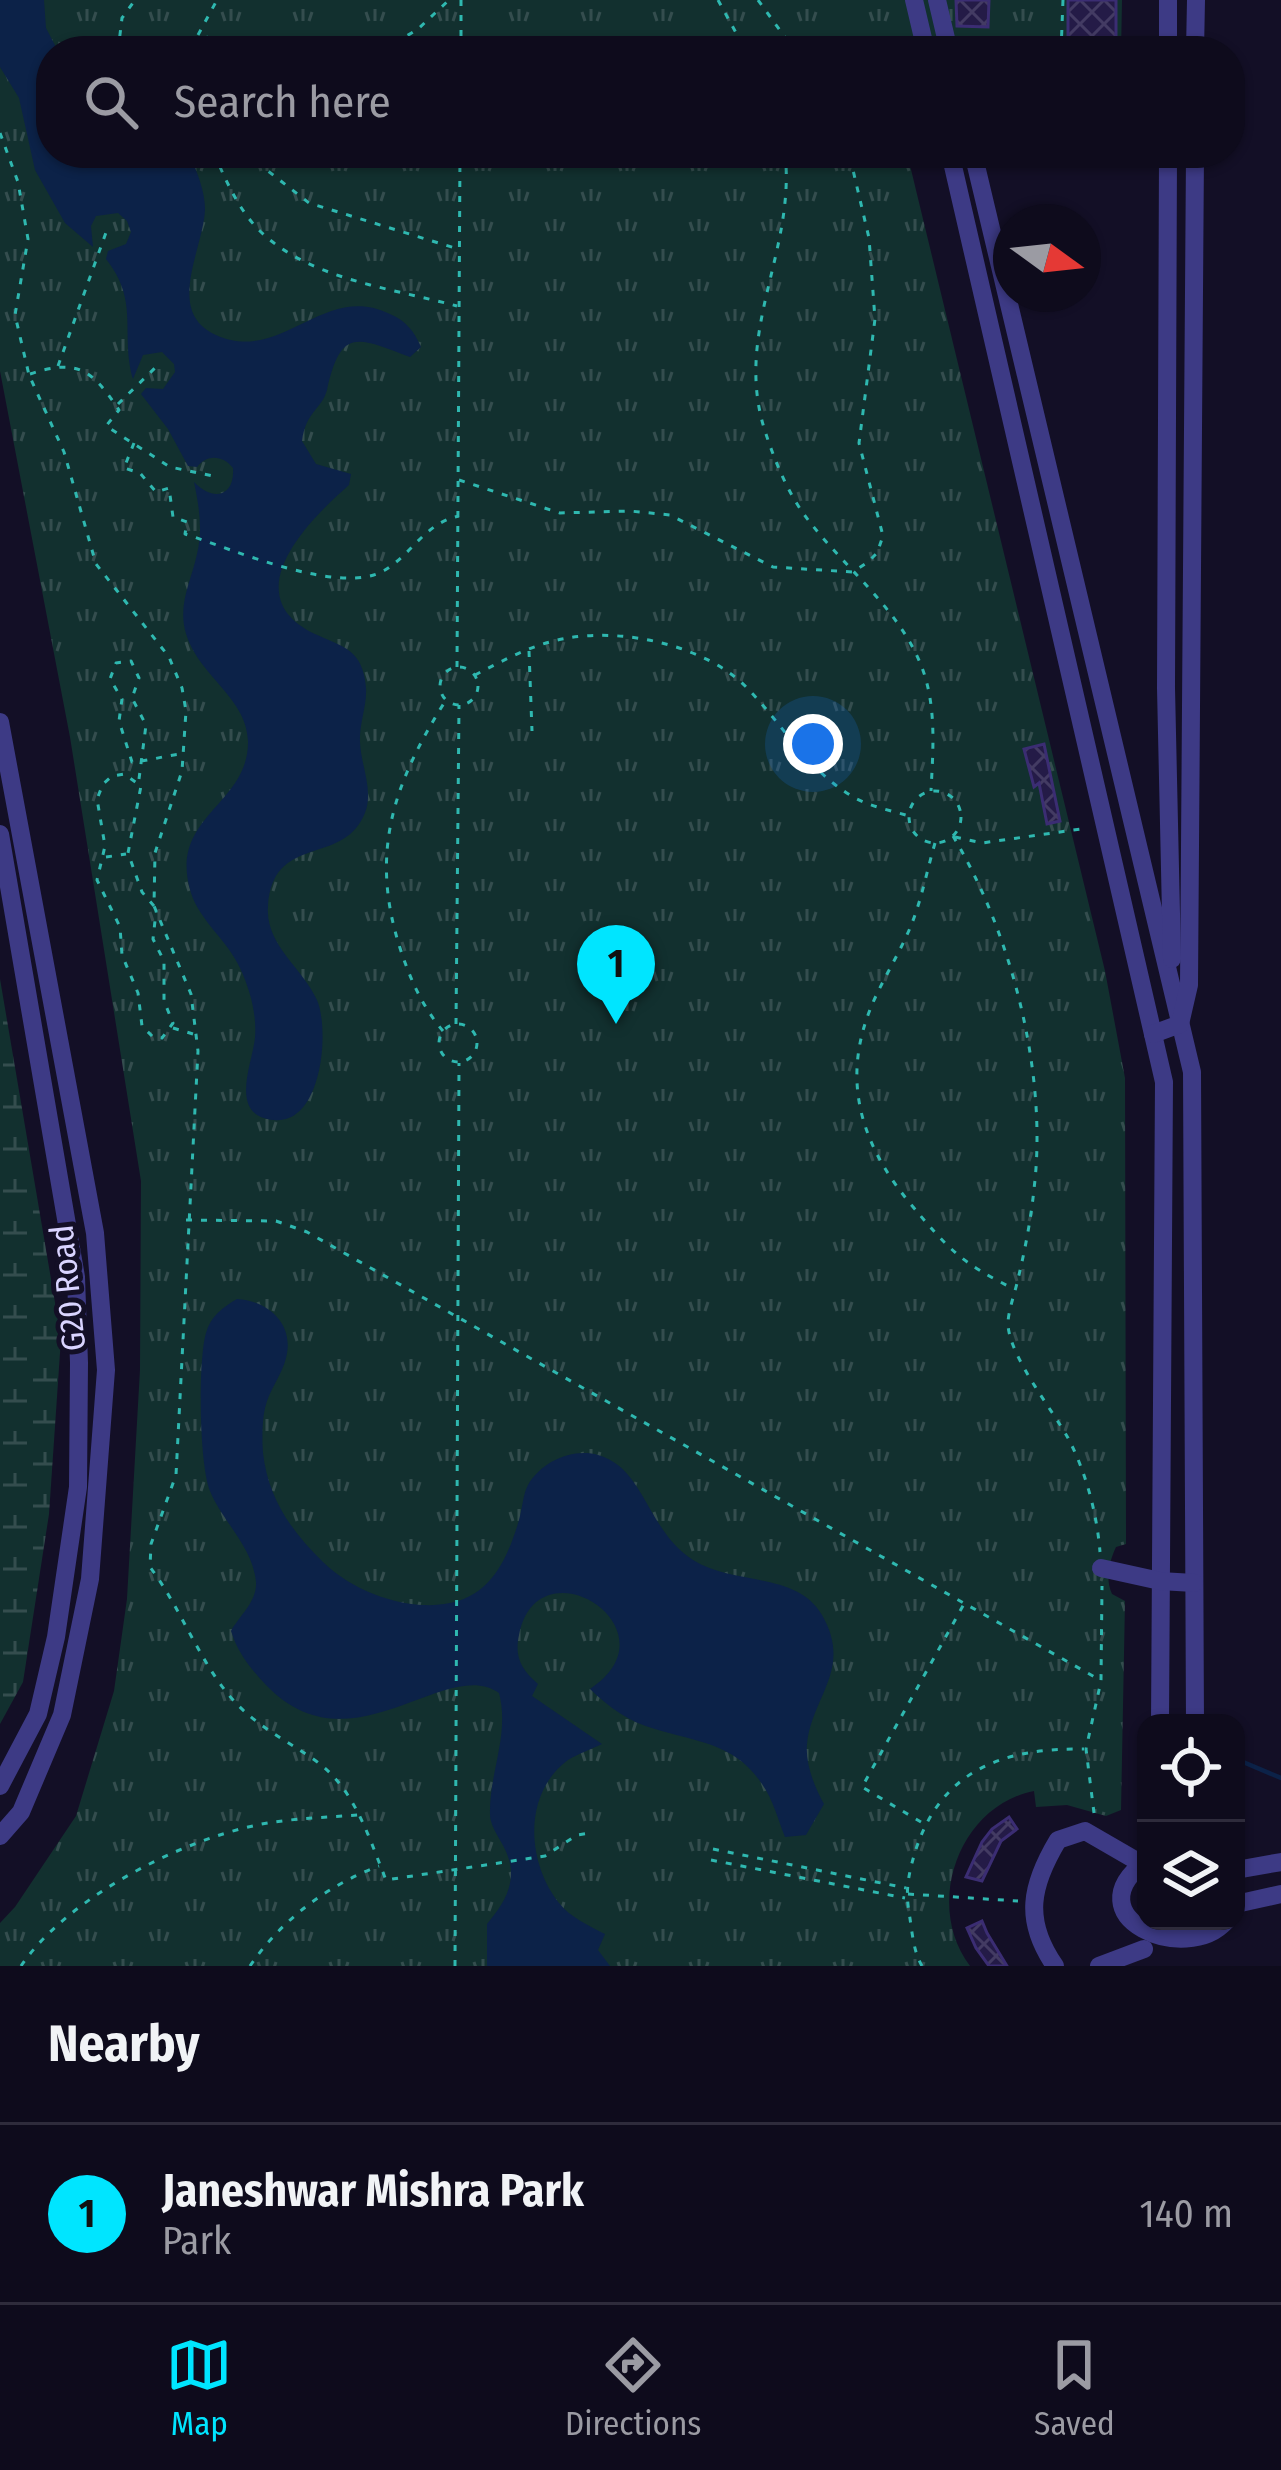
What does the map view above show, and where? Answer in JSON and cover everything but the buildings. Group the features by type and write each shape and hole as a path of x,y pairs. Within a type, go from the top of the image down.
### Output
{"street":[{"path":"914,0 922,36"},
{"path":"937,0 945,36"},
{"path":"1168,0 1168,36"},
{"path":"1196,0 1196,36"},
{"path":"954,168 1164,1082 1160,1714"},
{"path":"977,168 1192,1072 1195,1714"},
{"path":"1168,168 1170,983"},
{"path":"1180,1024 1189,986 1192,894 1195,168"},
{"name":"G20 Road","path":"0,722 94,1233 106,1370 89,1579 62,1715 21,1812 0,1836"},
{"name":"G20 Road","path":"0,834 76,1277 79,1363 74,1526 38,1714 0,1786"},
{"path":"1144,993 1170,983"},
{"path":"1153,1034 1180,1024"},
{"path":"68,1232 94,1233"},
{"path":"1101,1568 1194,1583"},
{"path":"1055,1966 1042,1948 1034,1902 1036,1880 1058,1840 1084,1831 1137,1858"},
{"path":"1245,1868 1281,1862"},
{"path":"1137,1870 1122,1903 1127,1929 1160,1958"},
{"path":"1245,1902 1281,1894"},
{"path":"1099,1966 1201,1952 1221,1930"}],"path":[{"path":"120,36 122,18 135,0"},
{"path":"198,36 217,0"},
{"path":"405,36 449,0"},
{"path":"461,0 461,36"},
{"path":"718,0 738,36"},
{"path":"758,0 784,36"},
{"path":"1062,36 1063,0"},
{"path":"0,134 19,182 28,239 15,315 28,375 64,452 96,564 169,657 182,688 186,711 182,771 155,853 153,939 164,961 164,1001 173,1023 162,1038 153,1037 142,1026 138,993 122,955 120,927 97,880 105,846 97,814 103,784 124,774 138,781"},
{"path":"221,168 256,226 286,252 332,273 460,306"},
{"path":"264,168 309,203 460,250"},
{"path":"457,667 460,168"},
{"path":"785,168 786,219 756,334 764,429 806,518 891,613 922,666 934,728 931,791"},
{"path":"459,479 560,513 670,515 773,567 853,572 877,554 883,536 860,442 875,319 869,238 853,168"},
{"path":"57,367 109,227"},
{"path":"116,406 158,364"},
{"path":"28,375 57,367 85,370 119,410 106,426 184,472 218,477"},
{"path":"134,443 124,467 140,472 156,492 169,488 173,517 187,522 185,534 289,567 349,579 382,573 439,520 459,516"},
{"path":"457,667 475,675 569,637 621,636 707,658 745,685 826,779 860,801 909,816"},
{"path":"529,650 532,731"},
{"path":"183,754 142,761 133,762 122,699 110,679 111,670 122,661 136,667 139,678 132,698 146,725 142,761 138,781 142,798 128,853 142,892 155,908 182,966 196,1035 176,1475 151,1544 150,1567 229,1696 265,1731 320,1763 344,1789 386,1880 545,1856 577,1835 590,1833"},
{"path":"443,1031 411,983 385,886 388,830 398,790 413,752 446,700 441,680 457,667"},
{"path":"459,705 476,695 475,675"},
{"path":"446,700 459,705"},
{"path":"456,1024 459,705"},
{"path":"121,712 135,709"},
{"path":"953,836 962,818 960,808 946,793 931,791 917,798 909,816 916,835 934,844 953,836 982,843 1106,826"},
{"path":"953,836 975,873 1003,941 1037,1110 1035,1186 1008,1325 1022,1362 1071,1444 1098,1532 1101,1681 1086,1749 1096,1808 1084,1831"},
{"path":"934,844 915,916 868,1017 856,1068 860,1111 870,1147 889,1178 952,1254 1016,1289"},
{"path":"103,857 128,853"},
{"path":"456,1024 470,1028 477,1042 472,1056 459,1063 445,1058 438,1045 443,1031 456,1024"},
{"path":"171,1028 196,1035"},
{"path":"455,1966 459,1063"},
{"path":"186,1220 276,1222 292,1227 1101,1681"},
{"path":"924,1824 862,1787 964,1603"},
{"path":"922,1966 906,1893 924,1824 946,1793 1002,1759 1037,1749 1086,1749"},
{"path":"21,1966 35,1946 127,1876 211,1837 273,1822 359,1815"},
{"path":"713,1849 906,1893"},
{"path":"711,1859 906,1893 1034,1902"},
{"path":"250,1966 262,1948 322,1894 346,1878 381,1866"}],"green space":[{"path":"0,0 1122,0 1121,36 36,36 36,168 911,168 1105,971 1125,1078 1126,1544 1116,1547 1108,1576 1112,1594 1125,1601 1121,1810 1106,1816 1067,1805 1036,1807 1034,1791 1008,1800 985,1816 968,1837 950,1888 956,1942 970,1966 0,1966 0,1923 76,1816 114,1691 127,1599 140,1370 141,1181 70,737 0,371"},
{"path":"0,979 61,1338 49,1514 23,1682 0,1724"}],"water":[{"path":"0,0 44,0 50,36 36,36 36,168 195,168 205,202 189,295 201,325 216,335 261,340 323,314 366,307 401,320 421,347 410,357 365,342 346,346 302,441 316,464 351,474 349,485 299,537 287,558 279,579 280,599 291,618 350,651 361,665 366,695 360,742 368,801 350,834 293,860 272,884 268,906 272,932 317,1000 323,1033 312,1092 290,1118 274,1120 251,1109 246,1088 255,1038 252,1002 235,958 195,903 187,867 199,828 245,763 248,741 239,710 189,642 183,616 200,536 194,482 208,492 221,493 230,485 233,468 215,458 188,466 141,394 146,388 163,389 175,372 162,352 143,355 133,379 123,289 106,259 108,251 126,244 131,232 127,221 118,213 96,216 91,226 93,247 65,223 35,170 19,98 0,67"},
{"path":"237,1299 268,1310 286,1335 286,1358 267,1401 263,1424 263,1453 276,1499 311,1550 353,1584 411,1604 453,1603 469,1596 483,1587 504,1559 534,1477 559,1458 588,1453 614,1462 626,1473 665,1533 693,1560 781,1585 811,1601 822,1615 833,1651 807,1744 811,1776 824,1804 806,1835 785,1837 766,1790 740,1760 714,1746 637,1722 590,1689 614,1666 620,1642 612,1621 595,1604 574,1594 551,1595 531,1607 519,1635 521,1663 538,1684 532,1696 602,1744 568,1760 553,1774 536,1810 536,1849 540,1869 559,1903 605,1934 598,1950 610,1966 487,1966 487,1924 506,1895 511,1875 490,1814 501,1738 499,1693 477,1685 452,1688 363,1717 331,1718 298,1709 266,1685 245,1660 231,1631 251,1602 256,1582 249,1557 206,1478 201,1388 208,1327"}],"waterway":[{"path":"1245,1763 1281,1778"}],"place":[{"name":"Janeshwar Mishra Park","path":"616,1024"}]}
